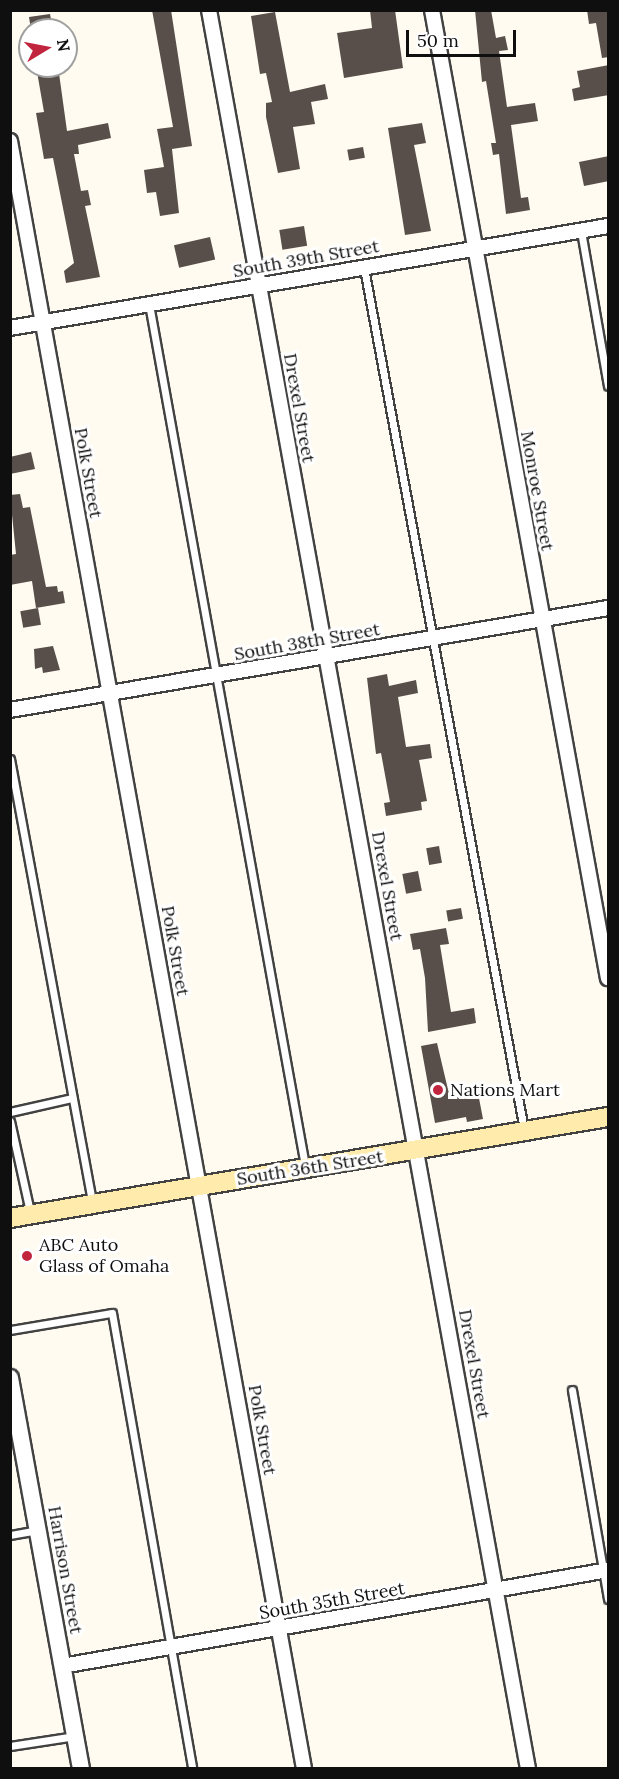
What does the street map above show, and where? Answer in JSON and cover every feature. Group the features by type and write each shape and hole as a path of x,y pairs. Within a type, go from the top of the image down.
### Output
{"main road":[{"name":"South 36th Street","path":"10,1218 609,1117"}],"street":[{"name":"Drexel Street","path":"209,10 528,1768"},
{"name":"Monroe Street","path":"432,10 609,978"},
{"name":"Polk Street","path":"10,141 304,1768"},
{"name":"South 39th Street","path":"10,328 609,226"},
{"name":"South 38th Street","path":"10,710 609,609"},
{"name":"Harrison Street","path":"10,1378 81,1768"},
{"name":"South 35th Street","path":"62,1666 606,1571"}],"lane":[{"path":"581,231 609,386"},
{"path":"364,268 524,1131"},
{"path":"149,304 306,1169"},
{"path":"10,759 93,1204"},
{"path":"10,1112 72,1098"},
{"path":"10,1121 31,1215"},
{"path":"10,1330 112,1313 192,1768"},
{"path":"572,1390 606,1571 609,1599"},
{"path":"10,1535 38,1530"},
{"path":"10,1746 75,1736"}],"building":[{"path":"152,10 171,10 192,146 172,149 179,213 160,216 156,192 147,193 144,170 164,167 157,129 173,127"},
{"path":"370,10 395,10 403,68 344,78 337,33 372,28"},
{"path":"475,10 491,10 496,38 505,36 508,50 499,51 507,107 535,103 538,121 511,125 521,198 528,197 530,210 506,214 499,154 493,155 491,143 496,143 486,81 482,82"},
{"path":"587,10 609,10 609,57 602,58 596,23 589,24"},
{"path":"275,12 290,92 325,84 328,99 311,102 315,124 293,127 300,169 278,173 266,117 266,103 272,102 266,73 260,74 251,16"},
{"path":"50,14 51,18 29,18"},
{"path":"609,65 609,95 574,101 572,89 580,87 577,71"},
{"path":"38,78 60,78 67,131 108,123 111,138 78,145 79,154 74,154 81,191 88,190 91,205 85,206 100,277 66,283 64,271 74,263 53,158 44,159 36,113 44,112"},
{"path":"422,123 426,143 414,145 431,231 405,235 388,128"},
{"path":"363,147 365,158 349,161 347,150"},
{"path":"609,156 609,181 584,186 579,162"},
{"path":"304,226 307,246 282,250 279,230"},
{"path":"210,237 215,259 179,268 174,245"},
{"path":"31,452 35,469 10,474 10,457"},
{"path":"20,494 23,508 30,507 46,587 57,586 58,592 63,591 65,603 36,608 32,581 10,585 10,555 16,554 10,495"},
{"path":"38,608 41,625 23,628 20,611"},
{"path":"53,646 60,670 43,673 42,667 35,669 34,649"},
{"path":"387,674 389,686 416,680 418,693 398,697 406,747 430,744 432,758 419,760 427,801 421,802 422,810 386,816 384,803 390,802 381,753 376,754 367,678"},
{"path":"439,846 442,863 429,865 426,848"},
{"path":"418,871 422,891 406,894 402,874"},
{"path":"461,908 463,919 448,921 446,911"},
{"path":"446,928 449,944 440,945 451,1012 474,1008 476,1023 428,1032 425,978 420,949 413,950 410,934"},
{"name":"Nations Mart","path":"437,1043 450,1098 478,1093 483,1119 467,1122 466,1117 435,1123 421,1046"}],"place":[{"name":"Nations Mart","path":"438,1090"},
{"name":"ABC Auto Glass of Omaha","path":"27,1256"}]}
